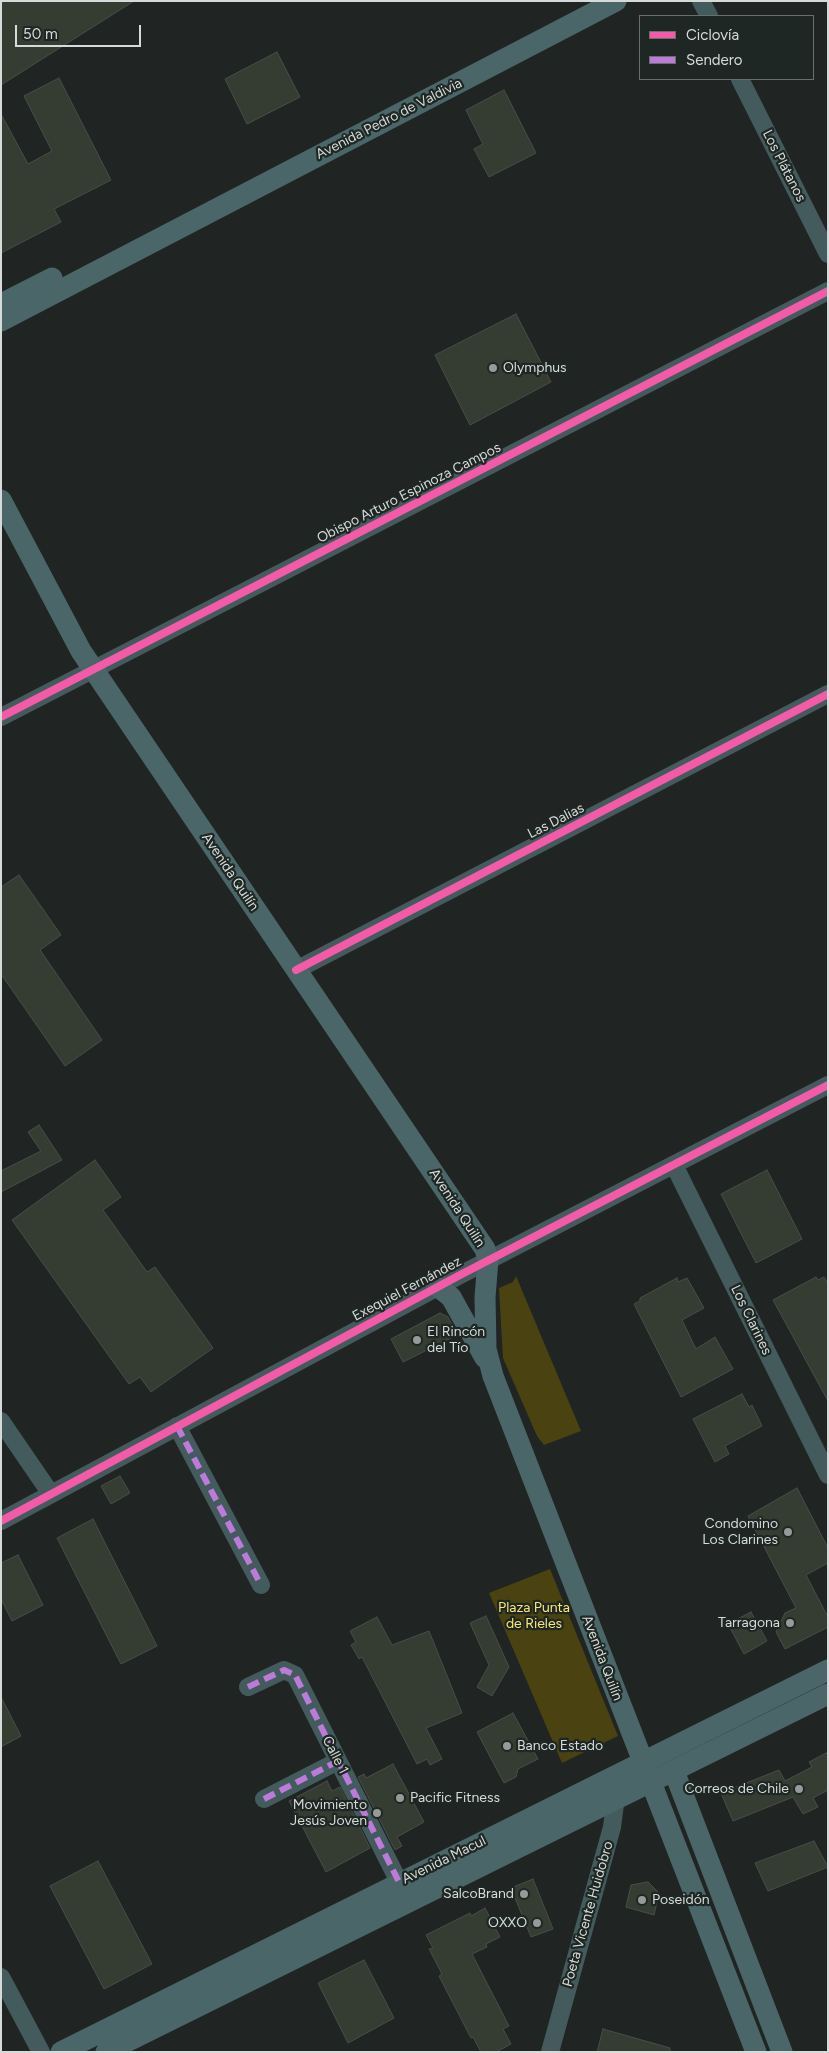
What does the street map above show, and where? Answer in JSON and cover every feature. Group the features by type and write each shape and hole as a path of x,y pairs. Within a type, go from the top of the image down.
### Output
{"main road":[{"name":"Avenida Pedro de Valdivia","path":"1,321 616,1"},
{"name":"Avenida Pedro de Valdivia","path":"1,304 114,246 161,237"},
{"name":"Avenida Quilín","path":"1,500 71,634 93,670 485,1249 488,1260 484,1314 489,1364 756,2052"},
{"path":"438,1287 451,1297 489,1364"},
{"name":"Avenida Macul","path":"61,2052 828,1670"},
{"name":"Avenida Macul","path":"106,2052 828,1694"},
{"path":"674,1771 782,2052"},
{"path":"710,1936 720,1926 734,1926"}],"street":[{"path":"701,1 708,15"},
{"name":"Los Plátanos","path":"741,80 828,254"},
{"name":"Obispo Arturo Espinoza Campos","path":"1,717 828,291"},
{"name":"Las Dalias","path":"296,970 828,694"},
{"name":"Exequiel Fernández","path":"1,1521 488,1260 828,1085"},
{"name":"Los Clarines","path":"674,1165 828,1475"},
{"path":"1,1421 51,1494"},
{"path":"177,1426 261,1585"},
{"name":"Calle 1","path":"248,1687 284,1670 292,1672 399,1882"},
{"path":"264,1799 338,1761"},
{"name":"Poeta Vicente Huidobro","path":"550,2052 609,1840 617,1800 616,1775"},
{"path":"1,1976 41,2052"}],"green space":[{"path":"516,1276 581,1431 544,1445 537,1436 503,1358 499,1288 513,1282"},
{"name":"Plaza Punta de Rieles","path":"550,1569 618,1736 562,1763 489,1593"}],"building":[{"path":"1,1 134,1 1,85"},
{"path":"277,52 300,97 247,124 225,79"},
{"path":"59,78 111,180 54,209 61,222 1,253 1,114 28,164 52,151 24,96"},
{"path":"504,90 536,153 489,177 474,149 483,144 466,110"},
{"name":"Olymphus","path":"516,314 551,382 470,425 435,355"},
{"path":"19,875 61,935 40,950 102,1040 65,1066 1,974 1,887"},
{"path":"39,1125 62,1160 1,1192 1,1171 41,1151 28,1132"},
{"path":"95,1160 121,1197 103,1210 147,1272 155,1267 213,1348 151,1392 140,1377 129,1384 12,1220"},
{"path":"767,1170 802,1239 756,1263 721,1194"},
{"path":"816,1277 818,1280 824,1277 828,1284 828,1401 773,1300"},
{"path":"677,1278 678,1282 687,1278 704,1308 682,1320 696,1349 715,1337 733,1369 681,1397 634,1304 640,1301 640,1298"},
{"name":"El Rincón del Tío","path":"440,1313 448,1317 457,1335 403,1362 391,1339"},
{"path":"742,1394 749,1407 752,1405 762,1426 725,1446 729,1454 715,1462 693,1419"},
{"path":"120,1476 130,1493 111,1504 101,1486"},
{"name":"Condomino Los Clarines","path":"797,1488 828,1548 828,1563 806,1575 828,1617 828,1627 785,1649 776,1632 785,1613 796,1608 748,1516"},
{"path":"93,1519 157,1646 121,1664 57,1538"},
{"path":"18,1555 43,1605 12,1621 1,1599 1,1563"},
{"path":"751,1612 767,1641 744,1654 728,1624"},
{"path":"486,1616 509,1667 492,1696 477,1687 489,1665 470,1623"},
{"path":"377,1617 392,1645 429,1631 462,1713 426,1728 442,1759 430,1765 427,1759 417,1764 362,1657 359,1659 351,1645 356,1642 350,1631"},
{"path":"1,1697 21,1736 1,1747"},
{"name":"Banco Estado","path":"513,1713 538,1759 518,1769 516,1777 504,1783 477,1732"},
{"path":"828,1752 828,1790 813,1798 818,1807 803,1814 793,1797 733,1821 721,1793 779,1770 785,1781 812,1767 809,1762"},
{"path":"393,1764 424,1822 397,1837 402,1846 395,1850 358,1777 364,1774 366,1778"},
{"path":"327,1781 332,1791 340,1787 370,1848 326,1872 289,1801"},
{"path":"814,1841 828,1867 768,1891 755,1863"},
{"path":"98,1861 152,1964 104,1989 50,1886"},
{"path":"533,1879 553,1929 531,1937 511,1888"},
{"name":"Poseidón","path":"648,1882 659,1893 654,1915 626,1907 631,1885"},
{"path":"485,1908 500,1937 486,1944 487,1947 472,1954 509,2026 503,2029 511,2044 496,2052 481,2052 473,2037 471,2038 439,1976 442,1974 429,1949 433,1948 426,1935 470,1913 471,1916"},
{"path":"364,1960 394,2018 348,2043 318,1983"},
{"path":"603,2029 670,2048 670,2052 597,2052"}],"marked path":[{"path":"177,1426 261,1585"},
{"path":"248,1687 284,1670 295,1675 399,1882"},
{"path":"264,1799 338,1761"}],"cycle path":[{"path":"1,717 828,291"},
{"path":"296,970 828,694"},
{"path":"1,1521 460,1275 828,1085"}],"place":[{"name":"Olymphus","path":"493,368"},
{"name":"El Rincón del Tío","path":"417,1340"},
{"name":"Condomino Los Clarines","path":"788,1532"},
{"name":"Tarragona","path":"790,1623"},
{"name":"Banco Estado","path":"507,1746"},
{"name":"Correos de Chile","path":"799,1789"},
{"name":"Pacific Fitness","path":"400,1798"},
{"name":"Movimiento Jesús Joven","path":"377,1813"},
{"name":"SalcoBrand","path":"524,1894"},
{"name":"Poseidón","path":"642,1900"},
{"name":"OXXO","path":"537,1923"}]}
